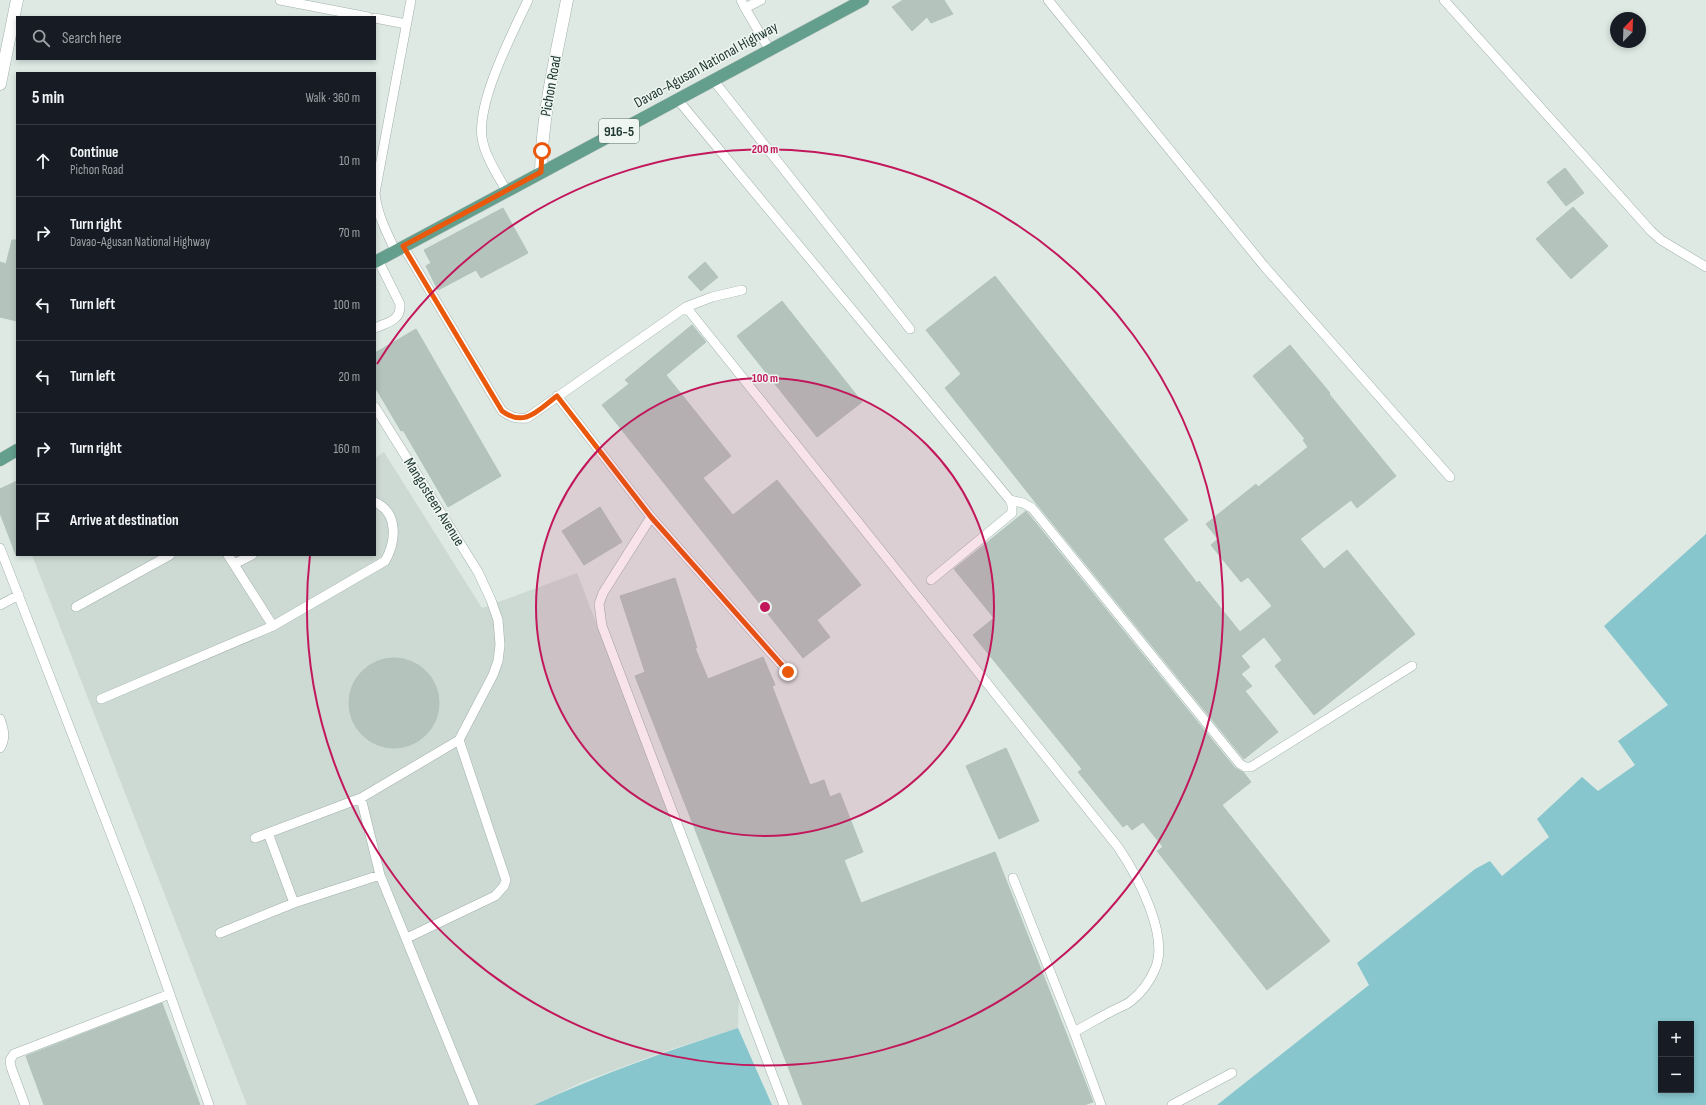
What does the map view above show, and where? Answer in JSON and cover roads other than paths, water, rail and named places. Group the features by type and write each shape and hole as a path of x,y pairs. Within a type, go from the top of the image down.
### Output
{"main road":[{"name":"Davao-Agusan National Highway","path":"377,261 506,190 678,100 769,49 863,0"},
{"path":"0,460 16,451"}],"street":[{"path":"0,84 5,36 17,0"},
{"name":"Pichon Road","path":"541,172 543,128 547,101 567,0"}],"lane":[{"path":"280,0 363,16"},
{"path":"376,188 411,0"},
{"path":"506,190 486,152 482,137 482,116 492,82 528,0"},
{"path":"761,0 743,4 769,49"},
{"path":"1048,0 1264,266 1450,477"},
{"path":"1444,0 1651,231 1661,240 1706,267"},
{"path":"376,18 406,24"},
{"path":"714,80 910,329"},
{"path":"678,100 1010,500 1012,513 931,580"},
{"path":"376,208 385,230 399,248 502,411 510,417 527,418 686,307 712,297 742,290"},
{"path":"376,328 398,317 400,312 400,304 377,261"},
{"path":"686,307 1118,847 1131,866 1143,890 1153,919 1159,945 1156,968 1146,985 1130,1002 1074,1032"},
{"path":"557,396 651,517 788,672"},
{"name":"Mangosteen Avenue","path":"376,408 478,572 491,600 498,620 500,634 498,661 493,675 459,740"},
{"path":"1010,500 1023,503 1032,508 1240,764 1245,767 1251,767 1412,666"},
{"path":"101,698 273,626 385,561 391,551 394,539 393,527 388,513 381,505 376,502"},
{"path":"651,517 603,593 599,604 602,626 784,1105"},
{"path":"0,548 138,904 209,1105"},
{"path":"76,607 168,556"},
{"path":"229,556 273,626"},
{"path":"234,564 250,556"},
{"path":"0,605 19,595"},
{"path":"0,719 4,728 4,741 0,748"},
{"path":"255,838 361,798 459,740 506,880 504,886 495,896 407,938"},
{"path":"361,798 380,875 407,938 473,1104"},
{"path":"268,833 294,903"},
{"path":"220,933 294,903 380,875"},
{"path":"1013,878 1074,1032 1101,1105"},
{"path":"25,1105 11,1067 10,1060 14,1054 170,994"},
{"path":"1172,1105 1232,1073"}],"water":[{"path":"1706,534 1706,1105 1217,1105 1369,985 1357,963 1475,869 1490,861 1502,876 1549,837 1537,819 1582,777 1598,791 1635,765 1618,741 1668,705 1604,626"},
{"path":"738,1028 772,1105 534,1105 584,1083 634,1064"}]}
